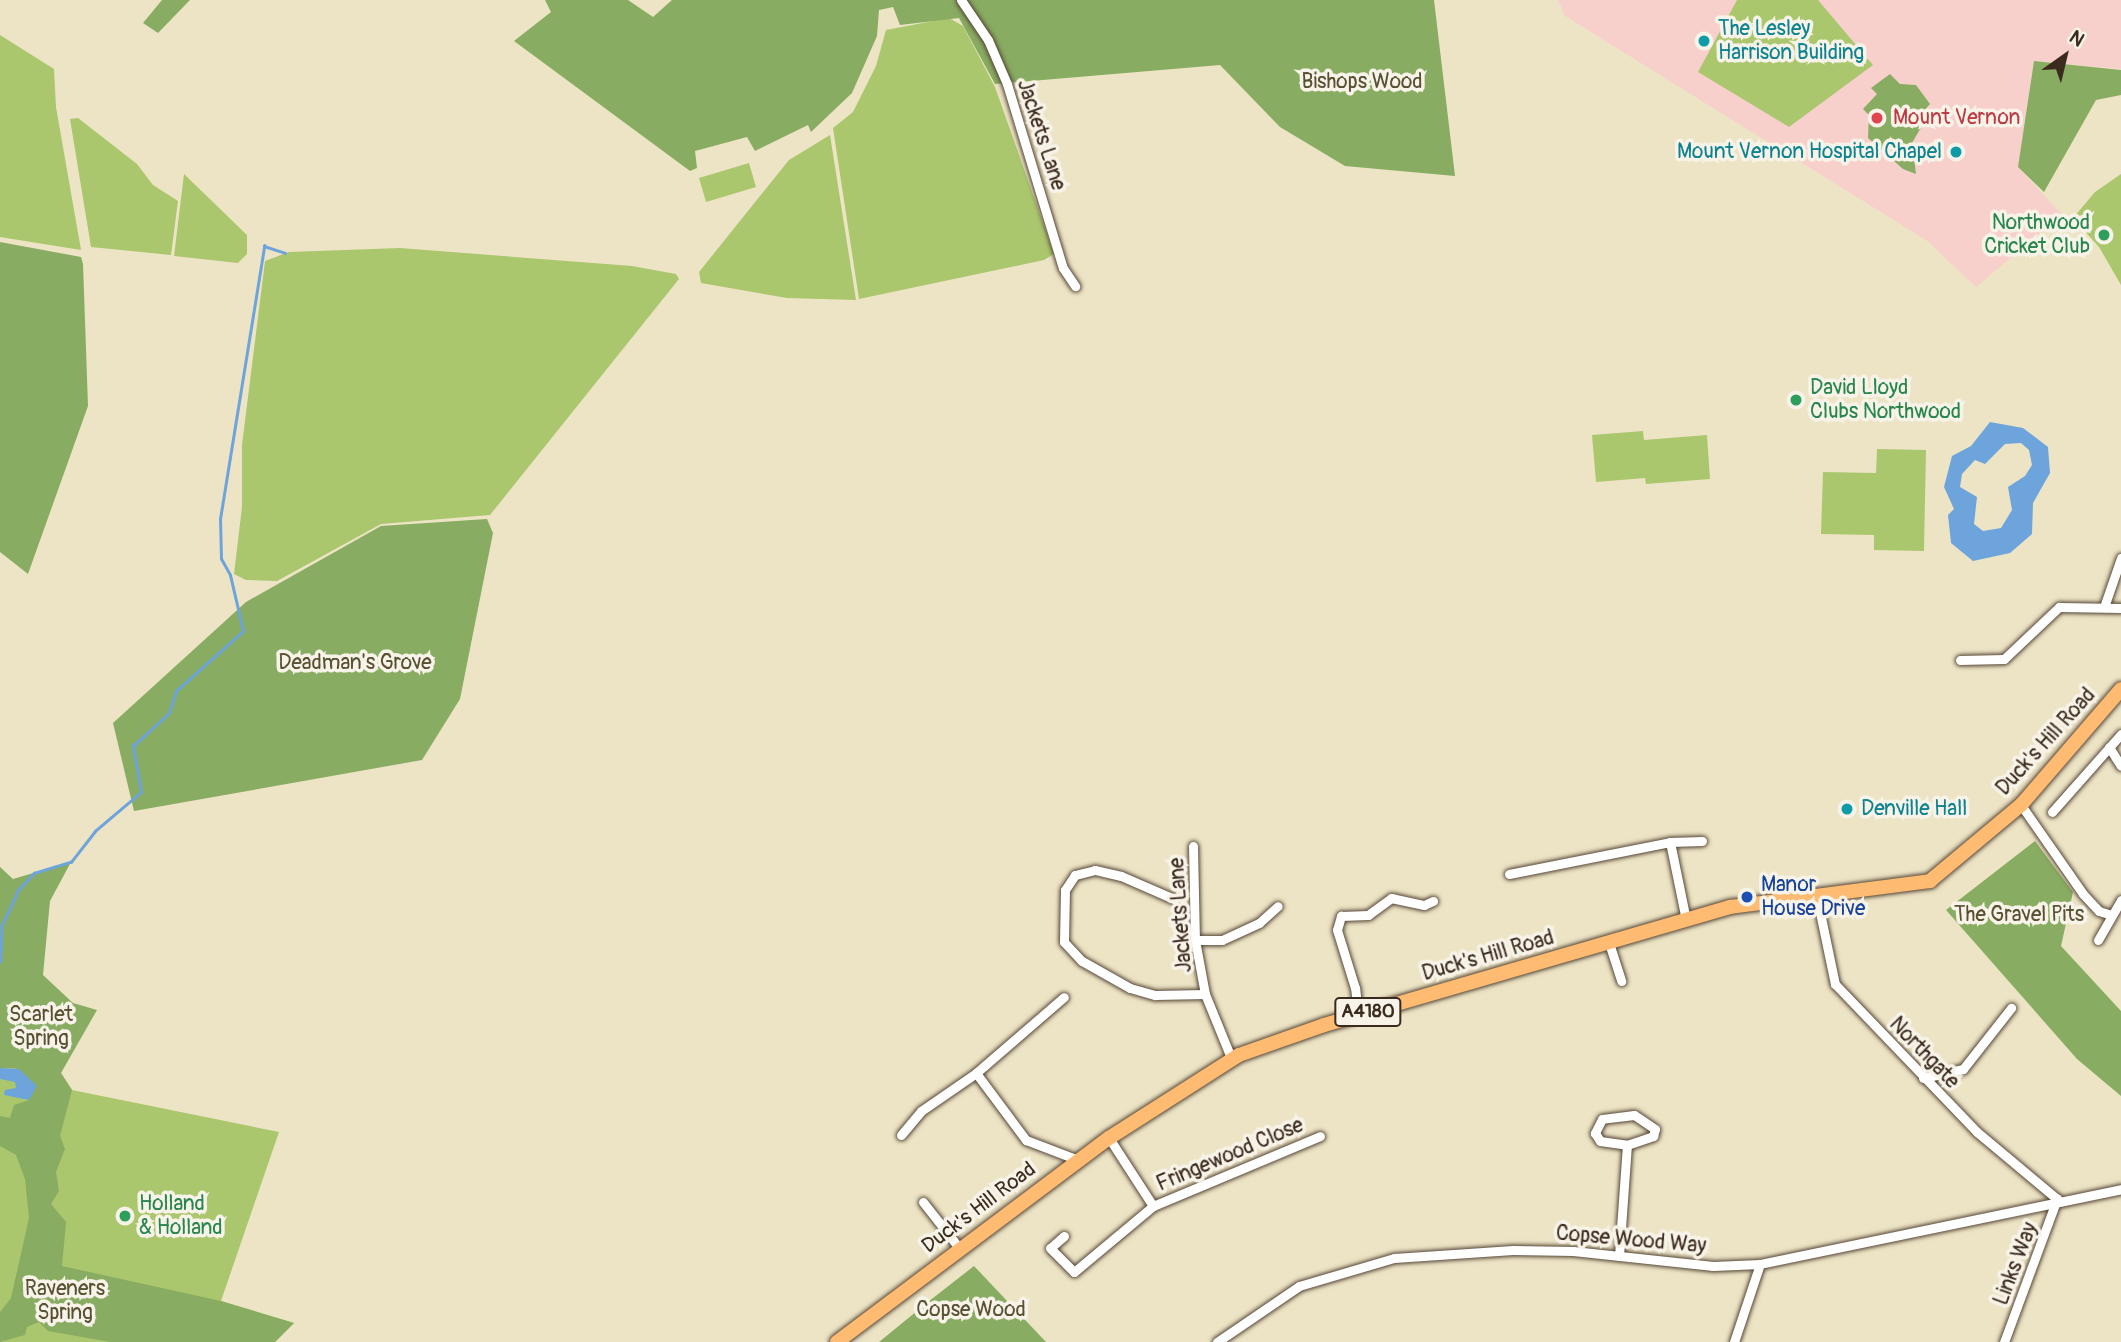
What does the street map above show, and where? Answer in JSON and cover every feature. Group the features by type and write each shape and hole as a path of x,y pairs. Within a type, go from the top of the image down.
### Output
{"main road":[{"name":"Duck's Hill Road","path":"837,1342 1078,1160 1232,1060 1358,1015 1730,907 1817,898 1930,881 2021,805 2121,689"}],"street":[{"name":"Jackets Lane","path":"961,0 988,40 1007,84 1063,268 1075,286"},
{"path":"2104,607 2121,558"},
{"path":"1961,660 2004,659 2059,607 2121,608"},
{"path":"2052,812 2121,734"},
{"path":"2109,747 2121,766"},
{"path":"2021,805 2083,894 2099,911 2111,915"},
{"path":"1509,874 1670,842 1702,841"},
{"path":"1670,842 1686,920"},
{"name":"Jackets Lane","path":"1193,846 1195,940 1205,994 1232,1060"},
{"path":"1174,899 1121,876 1095,870 1075,875 1065,890 1065,942 1082,961 1130,988 1155,995 1205,994"},
{"path":"1358,1015 1355,988 1337,930 1341,916 1368,915 1391,898 1424,905 1433,901"},
{"name":"Northgate","path":"1817,898 1827,965 1835,984 1977,1132 2057,1199"},
{"path":"2098,940 2121,900"},
{"path":"1195,940 1222,940 1259,923 1278,906"},
{"path":"1609,943 1621,981"},
{"path":"901,1135 921,1111 976,1073 1064,997"},
{"path":"1923,1078 1962,1069 2011,1008"},
{"path":"976,1073 1026,1140 1078,1160"},
{"path":"1634,1115 1655,1129 1653,1136 1627,1145 1600,1141 1595,1133 1602,1119 1634,1115"},
{"name":"Fringewood Close","path":"1064,1236 1050,1248 1074,1272 1153,1206 1320,1136"},
{"name":"Fringewood Close","path":"1109,1138 1153,1206"},
{"path":"1619,1256 1627,1145"},
{"name":"Copse Wood Way","path":"1217,1342 1299,1286 1394,1258 1513,1250 1713,1265 1760,1264 2057,1199 2121,1189"},
{"name":"Links Way","path":"2004,1342 2057,1199"},
{"path":"923,1202 960,1249"},
{"path":"1734,1342 1760,1264"}],"shaded area":[{"name":"Mount Vernon","path":"1558,0 2121,0 2121,69 2034,61 2018,167 2062,215 1976,287 1926,240 1565,16"}],"green space":[{"path":"162,0 190,0 158,33 143,23"},
{"name":"Bishops Wood","path":"545,0 628,0 653,17 672,0 1434,0 1455,176 1345,166 1280,127 1220,65 995,84 959,18 900,25 893,7 879,10 877,36 852,93 811,132 808,125 755,151 747,137 695,151 697,168 690,171 514,41 551,12"},
{"path":"1737,0 1818,0 1873,65 1789,127 1698,72"},
{"path":"949,18 963,26 995,87 1054,254 1044,260 859,299 833,128 853,112 876,66 886,30"},
{"path":"0,35 54,69 56,107 81,250 0,237"},
{"path":"2034,61 2121,70 2121,95 2096,100 2044,192 2018,167"},
{"path":"1890,74 1900,84 1916,85 1930,104 1921,114 1923,124 1912,143 1916,174 1903,169 1868,138 1869,115 1863,109 1877,94 1871,88"},
{"path":"78,118 137,164 153,185 178,201 171,255 91,247 70,119"},
{"path":"830,135 856,300 787,298 701,283 699,272 789,160"},
{"path":"749,163 756,187 706,202 699,178"},
{"path":"184,174 247,235 247,254 238,263 174,256"},
{"name":"Northwood Cricket Club","path":"2121,174 2121,285 2099,247 2073,218 2095,192"},
{"path":"0,242 81,257 83,264 88,406 28,574 0,552"},
{"path":"400,248 632,266 676,274 679,279 490,515 381,524 277,581 246,580 234,574 242,507 242,445 265,261 289,252"},
{"path":"1643,431 1644,440 1707,435 1710,479 1646,484 1645,478 1596,482 1592,435"},
{"path":"1877,449 1926,450 1924,551 1874,550 1874,535 1821,534 1823,472 1876,473"},
{"name":"Deadman's Grove","path":"487,519 493,533 460,699 422,760 134,811 113,723 246,602 381,526"},
{"name":"The Gravel Pits","path":"2035,841 2073,892 2061,946 2121,1011 2121,1096 2077,1059 1946,910"},
{"name":"Raveners Spring","path":"71,862 50,901 43,975 73,1003 97,1010 61,1073 72,1090 60,1136 65,1149 56,1172 59,1191 51,1204 66,1222 62,1266 221,1301 294,1323 275,1342 110,1342 48,1331 39,1322 27,1327 25,1335 0,1342 0,1312 11,1298 29,1218 25,1179 16,1155 0,1146 0,1116 10,1118 14,1105 29,1100 19,1069 0,1068 0,867 13,879"},
{"name":"Holland & Holland","path":"0,1068 61,1073 72,1090 279,1132 221,1301 294,1323 275,1342 0,1342"},
{"name":"Copse Wood","path":"974,1266 1046,1342 879,1342 933,1298"}],"water":[{"path":"1990,422 2023,428 2048,447 2050,473 2033,503 2032,534 2010,553 1973,561 1951,543 1948,515 1954,509 1944,487 1952,456 1971,446","holes":["2021,443 2029,450 2032,465 2025,476 2008,487 2012,510 2001,528 1983,531 1974,524 1977,497 1960,487 1962,474 1975,460 1985,464 2005,444"]},
{"path":"0,1068 19,1069 37,1086 29,1100 4,1095 5,1090 16,1088 15,1082 0,1079"}],"waterway":[{"path":"0,962 2,925 19,889 34,873 71,862 95,831 141,792 133,746 169,713 176,691 243,631 230,575 221,559 220,519 264,246 285,253"}],"place":[{"name":"The Lesley Harrison Building","path":"1704,41"},
{"name":"Mount Vernon","path":"1877,118"},
{"name":"Mount Vernon Hospital Chapel","path":"1956,152"},
{"name":"Northwood Cricket Club","path":"2104,235"},
{"name":"David Lloyd Clubs Northwood","path":"1796,400"},
{"name":"Denville Hall","path":"1847,809"},
{"name":"Manor House Drive","path":"1747,897"},
{"name":"Holland & Holland","path":"125,1216"}],"park label":[{"name":"Scarlet Spring","path":"41,1027"}]}
